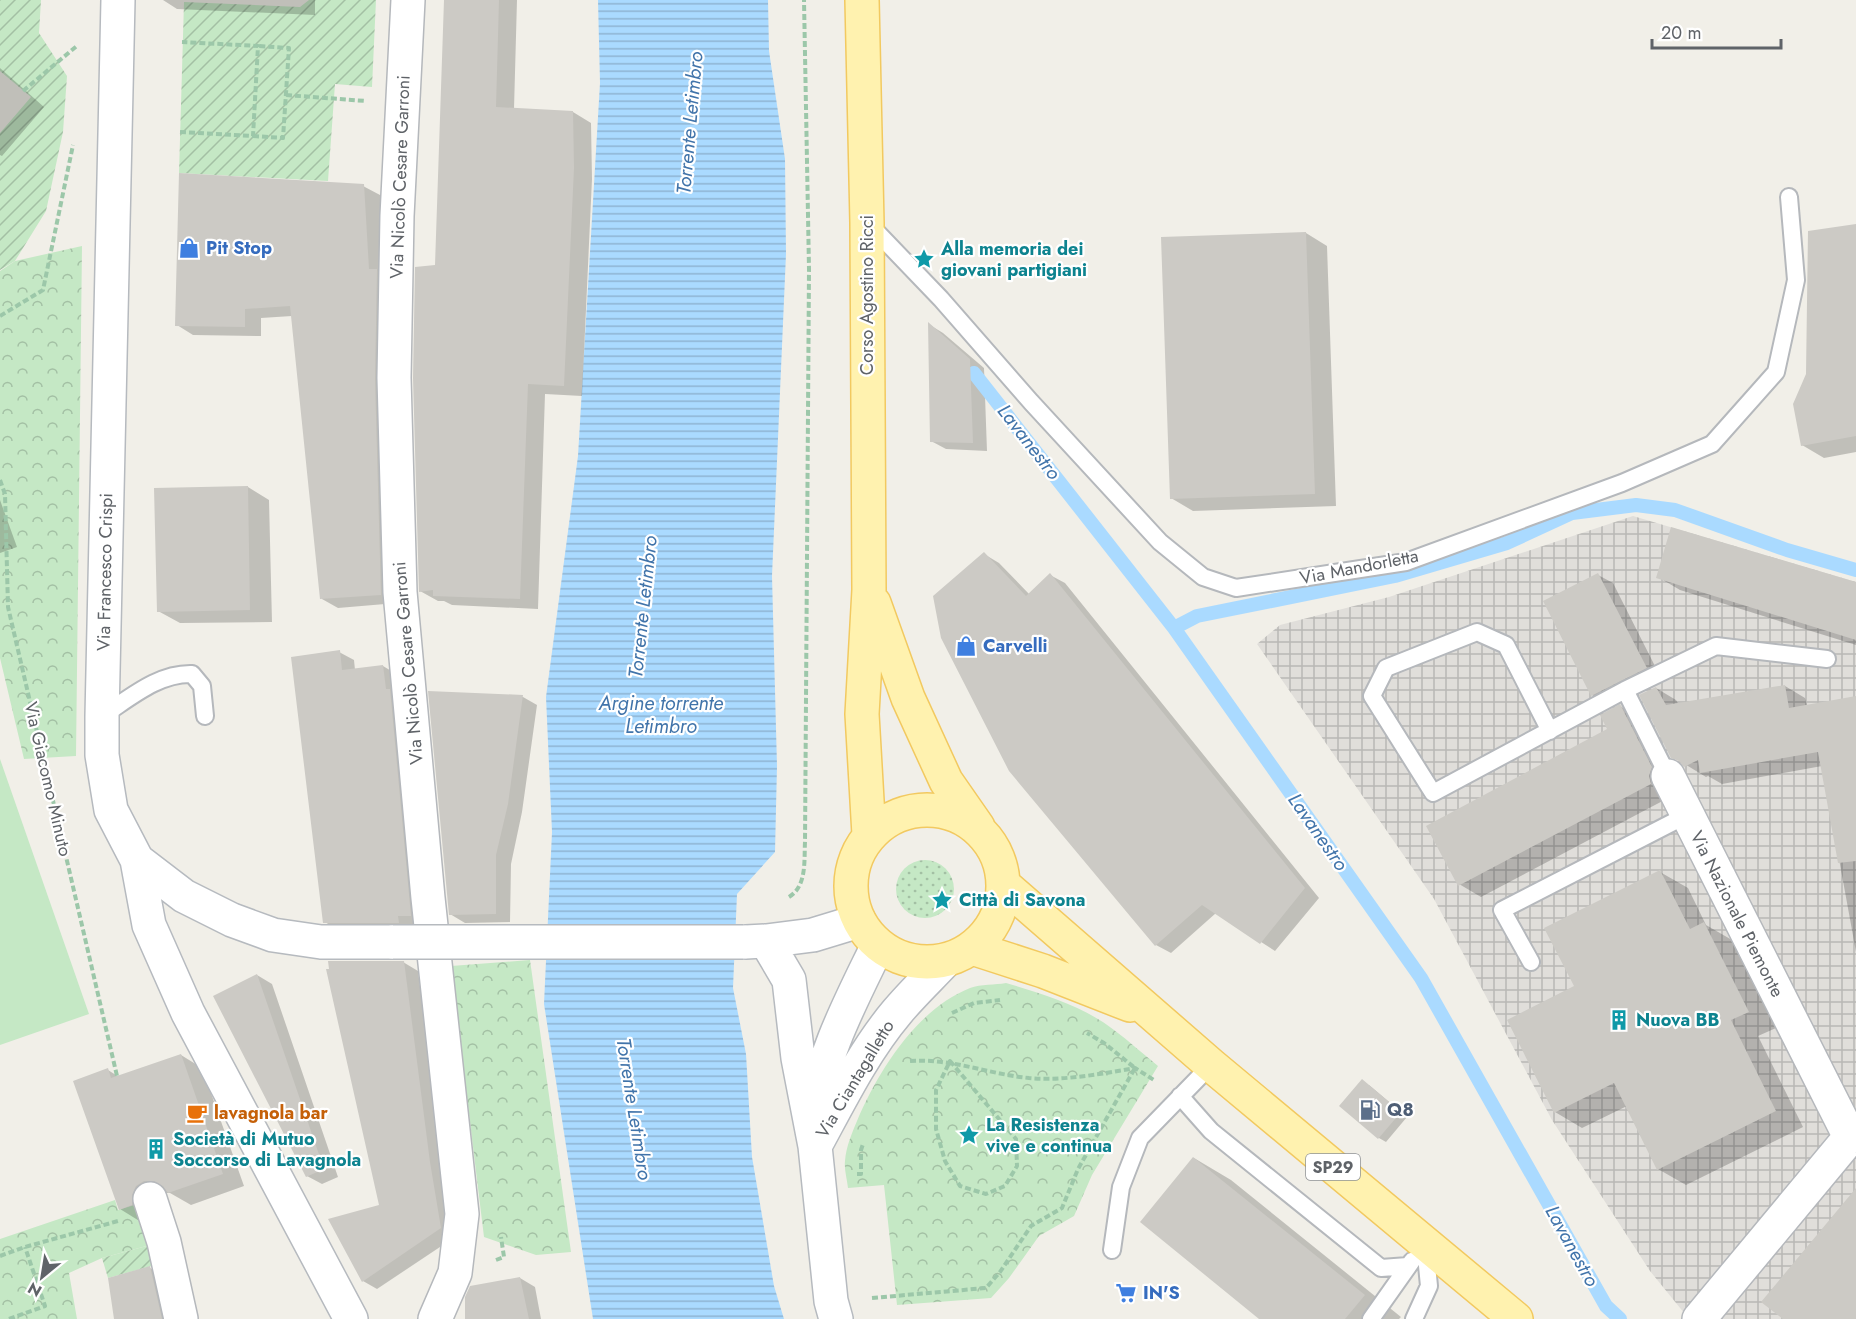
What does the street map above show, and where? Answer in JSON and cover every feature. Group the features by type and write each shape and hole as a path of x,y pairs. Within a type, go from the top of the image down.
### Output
{"main road":[{"name":"Corso Agostino Ricci","path":"862,0 867,223 869,590 862,714 869,835"},
{"name":"Corso Agostino Ricci","path":"869,590 908,698 946,781 983,835"},
{"path":"913,811 939,811 963,819 983,835 994,849 1003,884 1000,908 989,930 958,954 921,962 898,957 868,933 851,899 850,877 857,855 869,835 889,819 913,811"},
{"name":"SP29","path":"1003,884 1211,1065 1416,1255 1516,1319"},
{"name":"SP29","path":"958,954 1043,971 1151,1014"}],"street":[{"name":"Via Francesco Crispi","path":"118,0 113,709 102,755 111,810 136,860 184,896 232,920 273,935 321,942 754,942 813,935 868,933"},
{"name":"Via Nicolò Cesare Garroni","path":"408,0 402,104 394,378 400,592 428,898 462,1214 455,1273 435,1319"},
{"name":"Via Nazionale Piemonte","path":"1668,776 1853,1134 1701,1316"},
{"path":"136,860 149,925 188,1013 351,1319"},
{"name":"Via Ciantagalletto","path":"815,1146 816,1099 868,933"},
{"name":"Via Ciantagalletto","path":"754,942 789,980 798,1058 815,1146 833,1310"},
{"name":"Via Ciantagalletto","path":"815,1146 870,1049 896,1012 958,954"},
{"path":"152,1205 164,1242 181,1319"}],"lane":[{"name":"Via Mandorletta","path":"867,223 941,299 1031,402 1160,542 1203,577 1236,588 1406,562 1623,483 1712,444 1776,372 1796,280 1789,197"},
{"path":"1550,731 1506,645 1477,632 1386,668 1372,696 1433,793 1550,731 1625,690 1716,646 1827,659"},
{"path":"113,709 157,681 178,674 192,674 202,686 205,716"},
{"name":"Via Nazionale Piemonte","path":"1625,690 1668,776"},
{"path":"1531,962 1502,910 1687,815"},
{"path":"1112,1250 1121,1187 1140,1138 1211,1065"},
{"path":"1180,1096 1210,1131 1381,1268 1416,1255"},
{"path":"1371,1319 1416,1255"},
{"path":"1414,1319 1429,1286 1416,1255"}],"path":[{"path":"786,899 795,893 803,878 805,842 809,307 804,0"},
{"path":"180,132 283,138 289,48 182,42"},
{"path":"253,136 258,46"},
{"path":"23,91 58,62"},
{"path":"286,95 402,104"},
{"path":"0,316 43,290 73,145"},
{"name":"Via Giacomo Minuto","path":"0,480 5,494 8,607 117,1076"},
{"path":"947,1015 974,1002 1004,999"},
{"path":"1079,1028 1180,1096"},
{"path":"913,1053 907,1061 925,1059 950,1061 994,1073 1031,1078 1077,1078 1136,1068"},
{"path":"950,1061 1016,1139 1017,1166 1005,1186 986,1194 960,1186 945,1161 936,1129 936,1090 950,1061"},
{"path":"833,1310 986,1288 1000,1272 1031,1226 1062,1208 1078,1169 1136,1068"},
{"path":"818,1178 861,1174 861,1150 865,1139"},
{"path":"0,1256 152,1205"},
{"path":"9,1319 45,1306 25,1247"}],"shaded area":[{"path":"1633,516 1856,582 1856,1319 1689,1319 1650,1271 1552,1120 1434,899 1257,644 1280,625 1389,597"}],"green space":[{"path":"0,0 41,0 39,33 67,76 63,132 46,211 15,261 0,270 0,133 31,97 0,71"},
{"path":"309,0 376,0 372,87 335,84 328,181 179,173 184,2 300,7"},
{"path":"82,246 76,756 24,759 0,658 0,271 15,261"},
{"path":"0,759 89,1014 0,1045"},
{"path":"919,860 931,860 946,868 954,883 954,895 946,910 931,918 919,918 904,910 896,895 896,883 904,868"},
{"path":"530,960 571,1252 536,1255 484,1237 451,966"},
{"path":"1006,983 1049,996 1089,1014 1120,1034 1158,1066 1092,1175 1074,1216 1039,1236 1009,1278 991,1298 897,1305 884,1185 848,1188 845,1164 850,1140 876,1082 888,1062 916,1026 951,998 970,988"},
{"path":"115,1200 118,1210 141,1203 154,1244 102,1258 69,1273 77,1319 0,1319 0,1239"},
{"path":"154,1244 159,1264 108,1278 102,1258"}],"water":[{"name":"Argine torrente Letimbro","path":"598,0 768,0 769,51 785,159 786,254 772,576 777,766 775,852 737,894 733,988 746,1054 752,1157 774,1286 784,1319 593,1319 544,1004 552,832 546,697 578,456 600,83"}],"building":[{"path":"444,0 499,0 496,107 573,111 574,168 564,386 528,384 520,599 433,596 433,590 419,592 413,378 415,267 435,265"},
{"path":"179,173 364,184 369,269 377,269 375,379 381,595 320,599 290,306 245,309 245,327 175,326"},
{"path":"1856,224 1856,436 1801,446 1793,404 1806,374 1808,231"},
{"path":"1306,232 1315,494 1170,499 1161,237"},
{"path":"928,322 970,359 973,443 930,442"},
{"path":"248,486 250,610 157,612 154,488"},
{"path":"1671,527 1856,582 1856,640 1656,578"},
{"path":"984,552 1026,596 1050,573 1305,888 1260,944 1202,905 1155,946 1009,771 941,638 933,596"},
{"path":"1598,573 1647,668 1591,696 1543,601"},
{"path":"340,650 342,670 383,665 386,689 390,689 411,916 398,916 399,923 323,923 291,657"},
{"path":"1785,685 1789,708 1856,696 1856,861 1838,863 1818,752 1700,773 1698,760 1684,767 1679,761 1671,758 1639,695 1656,687 1666,705"},
{"path":"428,691 523,695 508,804 496,855 496,914 449,915"},
{"path":"1620,704 1652,767 1649,776 1651,784 1458,886 1426,826 1607,729 1600,715"},
{"name":"Nuova BB","path":"1660,870 1690,929 1704,922 1749,1012 1731,1020 1776,1111 1657,1170 1614,1083 1554,1113 1507,1020 1574,986 1544,928"},
{"path":"328,961 404,961 430,1162 441,1228 362,1282 328,1219 379,1205 326,969 329,969"},
{"path":"257,974 324,1169 306,1177 213,996"},
{"name":"Società di Mutuo Soccorso di Lavagnola","path":"181,1054 223,1174 168,1193 163,1186 154,1181 144,1181 136,1186 132,1195 132,1205 119,1210 73,1081 108,1068 111,1078"},
{"path":"1362,1079 1401,1112 1378,1139 1339,1106"},
{"path":"1193,1157 1365,1295 1345,1319 1259,1319 1140,1222"},
{"path":"1856,1188 1856,1319 1783,1319 1761,1302"},
{"path":"150,1266 162,1319 114,1319 108,1278"},
{"path":"520,1277 529,1319 465,1319 465,1297 470,1286"}],"waterway":[{"name":"Lavanestro","path":"974,373 1174,628 1421,978 1606,1306 1620,1319"},
{"path":"1174,628 1197,616 1395,576 1507,543 1572,513 1636,505 1675,510 1787,550 1856,570"}],"place":[{"name":"Pit Stop","path":"189,248"},
{"name":"Alla memoria dei giovani partigiani","path":"924,259"},
{"name":"Carvelli","path":"966,646"},
{"name":"Città di Savona","path":"942,900"},
{"name":"Nuova BB","path":"1619,1020"},
{"name":"Q8","path":"1370,1110"},
{"name":"lavagnola bar","path":"197,1113"},
{"name":"La Resistenza vive e continua","path":"969,1135"},
{"name":"Società di Mutuo Soccorso di Lavagnola","path":"156,1149"},
{"name":"IN'S","path":"1126,1293"}],"water label":[{"name":"Torrente Letimbro","path":"690,123"},
{"name":"Torrente Letimbro","path":"643,607"},
{"name":"Torrente Letimbro","path":"634,1109"}]}
